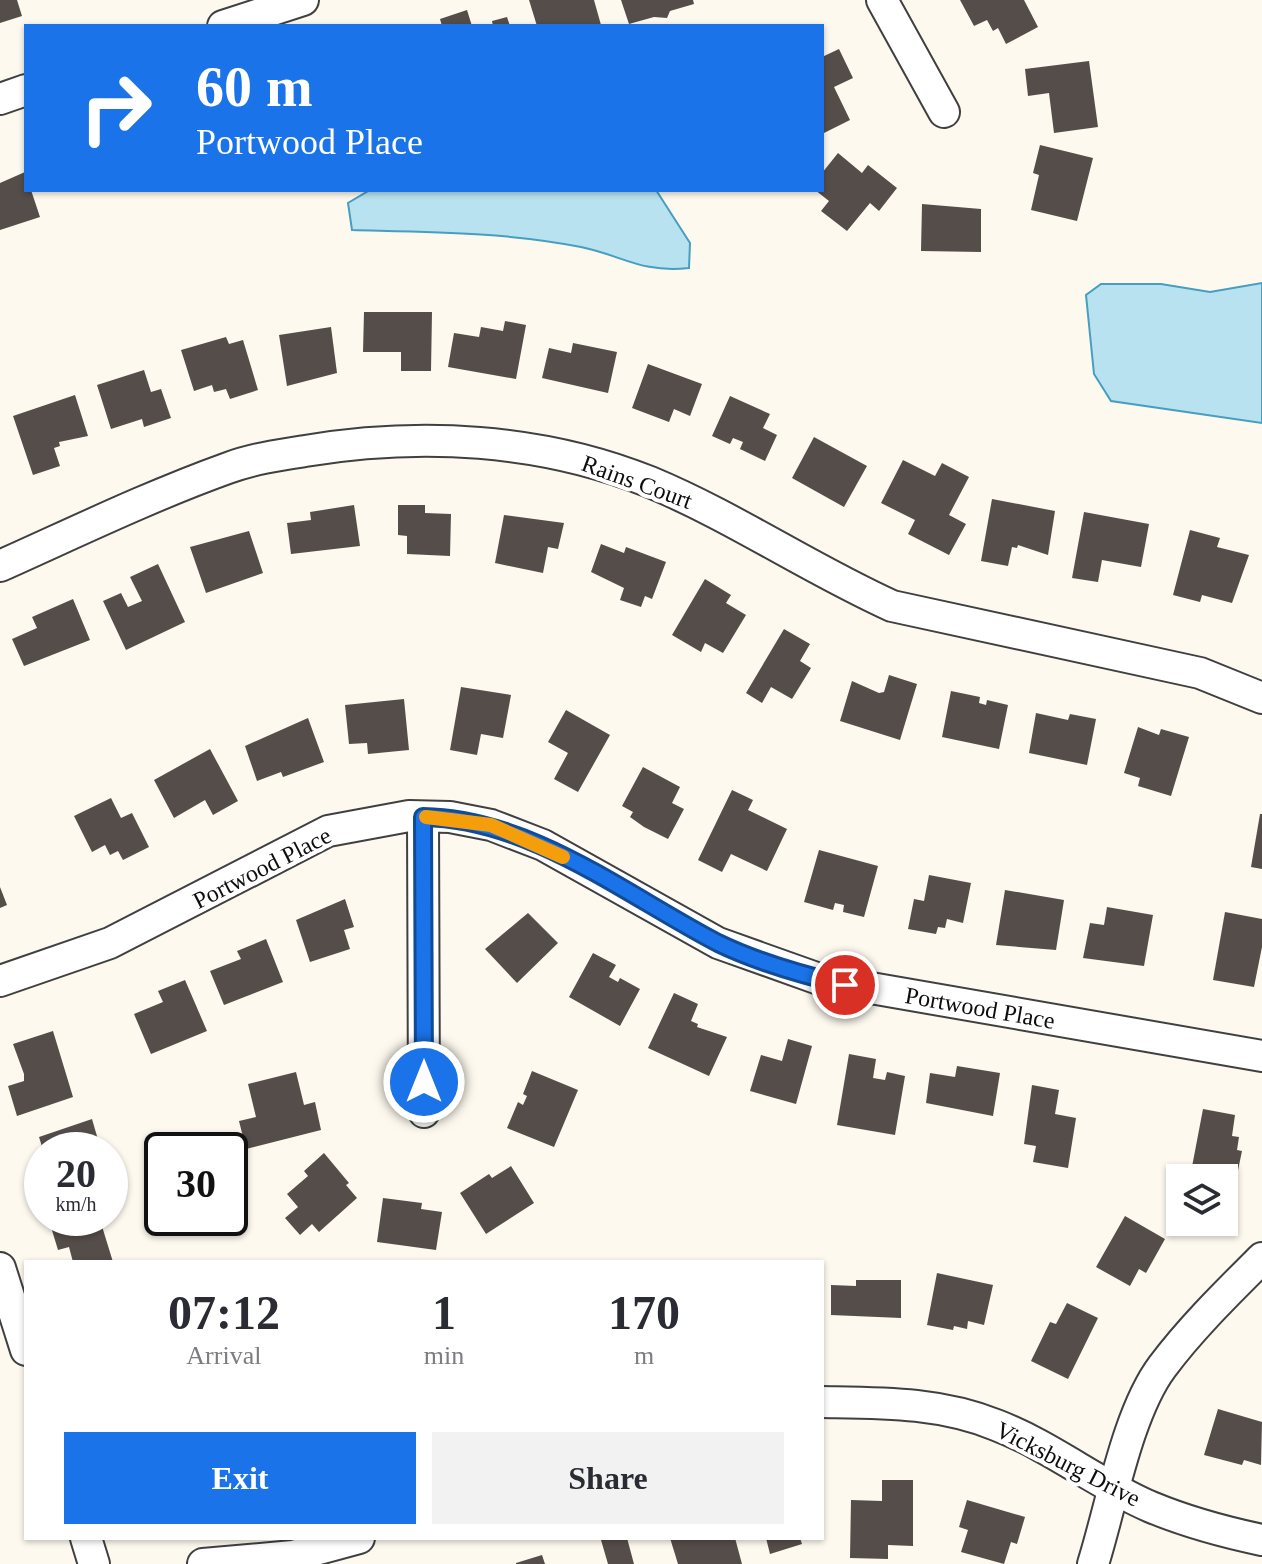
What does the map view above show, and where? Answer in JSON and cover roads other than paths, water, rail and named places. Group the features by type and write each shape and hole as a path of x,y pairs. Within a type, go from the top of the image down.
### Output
{"street":[{"path":"229,24 303,0"},
{"path":"882,0 944,112"},
{"path":"0,99 24,91"},
{"name":"Rains Court","path":"0,566 169,489 230,467 281,454 397,439 489,444 540,450 641,478 724,516 856,590 892,606 1186,669 1262,698"},
{"path":"423,817 424,1112"},
{"name":"Portwood Place","path":"0,981 110,943 328,831 368,822 423,817 491,825 531,840 718,943 819,979 1262,1056"},
{"path":"1093,1564 1141,1407 1162,1367 1262,1258"},
{"path":"0,1268 24,1344"},
{"name":"Vicksburg Drive","path":"824,1402 911,1404 986,1421 1040,1445 1116,1490 1189,1522 1262,1540"},
{"path":"87,1540 94,1564"},
{"path":"203,1564 293,1556 352,1540"}],"water":[{"path":"367,192 657,192 690,243 689,268 645,266 581,247 524,238 352,230 348,203"},
{"path":"1262,283 1262,423 1111,401 1094,374 1086,295 1101,284 1161,284 1210,292"}]}
